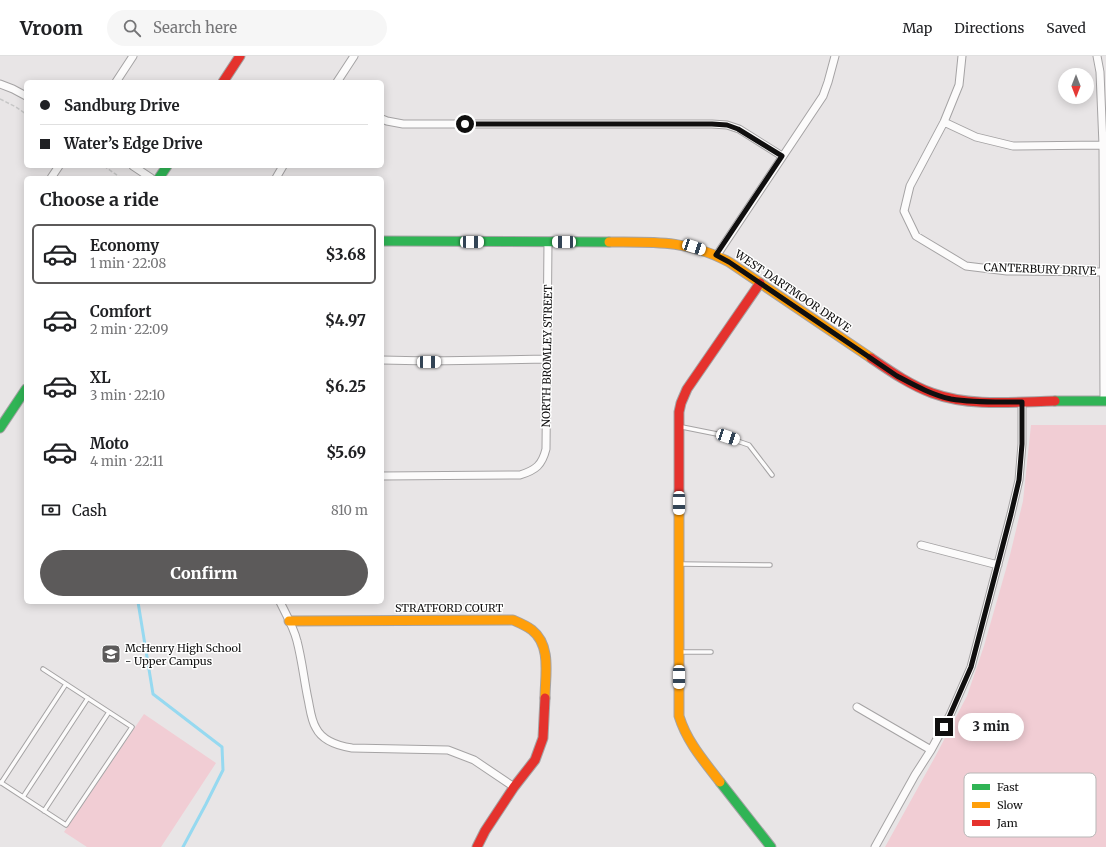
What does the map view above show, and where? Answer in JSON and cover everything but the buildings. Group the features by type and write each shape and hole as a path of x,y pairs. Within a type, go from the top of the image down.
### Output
{"street":[{"path":"117,80 133,56"},
{"path":"224,80 240,56"},
{"path":"338,80 354,56"},
{"path":"716,255 823,96 830,77 835,56"},
{"name":"CANTERBURY DRIVE","path":"962,56 960,85 944,122 910,186 904,211 916,236 966,266 1007,270 1103,272"},
{"path":"1097,56 1100,72 1103,145 1105,401"},
{"path":"0,84 14,89 24,95"},
{"path":"384,119 403,124 727,125 738,129 782,156"},
{"path":"944,122 976,137 1013,146 1103,145"},
{"path":"136,168 149,176"},
{"name":"WEST DARTMOOR DRIVE","path":"384,241 668,242 694,247 716,255 729,262 891,372 932,393 973,402 1105,401"},
{"name":"NORTH BROMLEY STREET","path":"384,476 520,475 529,473 537,468 543,460 546,449 548,242"},
{"path":"760,283 687,389 679,412 679,716 682,726 694,747 771,847"},
{"path":"384,360 429,362 547,359"},
{"path":"0,428 24,395"},
{"path":"875,847 950,715 971,667 1019,480 1022,444 1022,402"},
{"path":"920,545 998,564"},
{"path":"281,604 297,640 310,709 316,728 322,736 330,742 352,748 448,750 474,760 514,787"},
{"name":"STRATFORD COURT","path":"289,621 513,620 525,625 539,636 546,658 543,738 535,760 514,787 485,831 477,847"},
{"path":"857,707 931,750"}],"lane":[{"path":"679,426 717,434 749,444 772,475"},
{"path":"679,564 770,565"},
{"path":"679,652 711,652"},
{"path":"43,669 132,727 66,826 0,782 66,684"},
{"path":"23,797 88,698"},
{"path":"44,811 109,712"}],"path":[{"path":"0,99 24,113"},
{"path":"107,168 118,176"}],"shaded area":[{"path":"1031,425 1106,425 1106,847 885,847 967,696 984,646 1010,555 1023,501"},
{"path":"144,714 216,763 161,847 87,847 64,832"}],"waterway":[{"path":"138,604 153,694 222,747 223,770 183,847"}],"traffic: fast":[{"path":"160,176 166,168"},
{"path":"384,241 609,242"},
{"path":"0,428 24,392"},
{"path":"1055,401 1106,401"},
{"path":"720,782 771,847"}],"traffic: slow":[{"path":"609,242 670,244 685,246 714,255 729,262 871,358"},
{"path":"679,497 679,716 691,743 720,782"},
{"path":"289,621 513,620 532,630 542,644 546,662 545,698"}],"traffic: jam":[{"path":"224,80 240,56"},
{"path":"679,497 679,412 681,403 687,389 760,283"},
{"path":"871,358 916,386 932,393 947,397 993,403 1055,401"},
{"path":"477,847 485,831 514,787 535,760 543,738 545,698"}],"place":[{"name":"McHenry High School - Upper Campus","path":"111,654"}],"route":[{"path":"465,124 712,124 727,125 738,129 782,156 716,255 729,262 897,376 915,385 932,393 973,402 1022,402 1022,444 1019,480 1011,514 971,667 944,727"}]}
